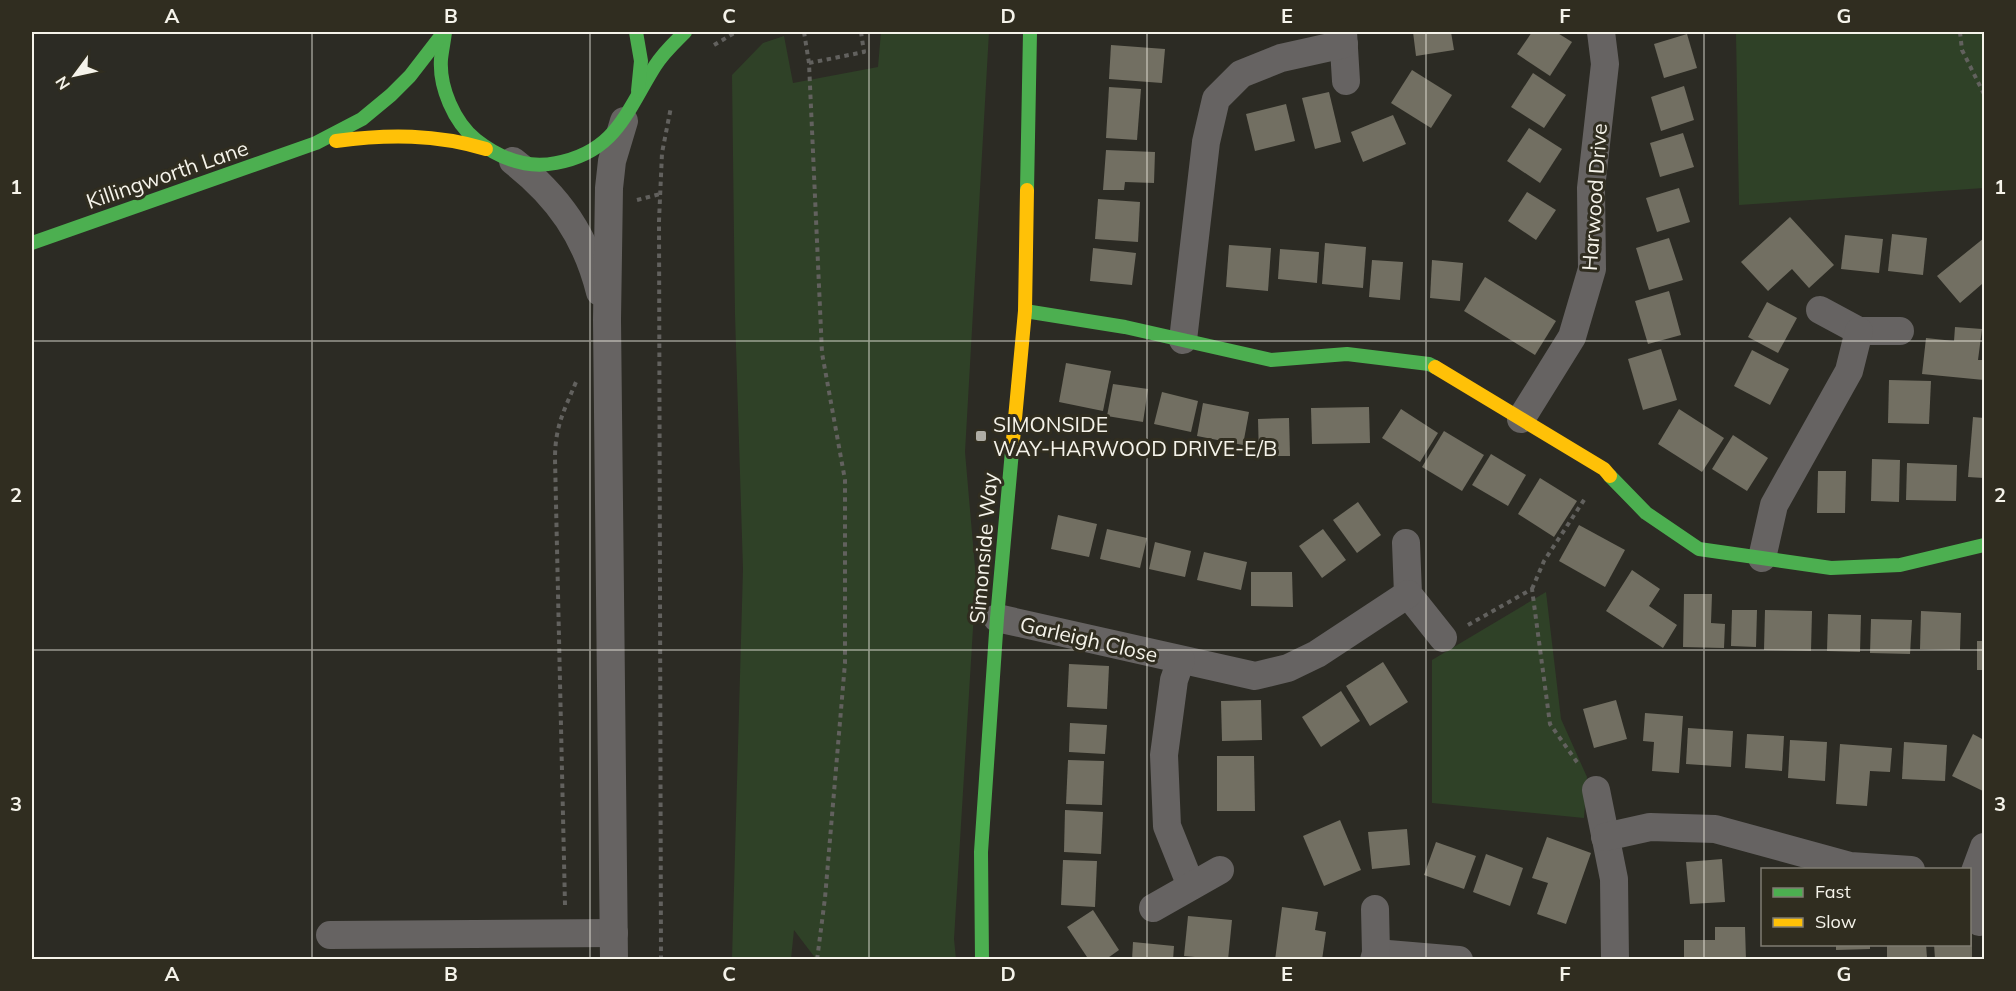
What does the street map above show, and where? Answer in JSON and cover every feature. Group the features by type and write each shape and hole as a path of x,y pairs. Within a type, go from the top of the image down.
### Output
{"street":[{"path":"316,143 362,119 377,108 410,76 445,32"},
{"path":"445,32 440,59 441,80 455,118 467,132 501,155 550,194 568,218 586,249 607,320"},
{"path":"636,32 642,55 642,74 638,93"},
{"path":"330,935 566,933 614,946 607,320 609,188 612,161 624,121 652,67 664,51 685,32"},
{"name":"Simonside Way","path":"981,960 981,852 997,618 1025,311 1030,32"},
{"name":"Harwood Drive","path":"1521,419 1572,337 1592,269 1591,188 1605,64 1601,32"},
{"path":"1183,340 1206,142 1216,99 1241,74 1343,38 1346,81"},
{"path":"316,143 372,135 446,138 536,165 555,164 574,160 592,151 607,140 624,121"},
{"name":"Killingworth Lane","path":"32,243 316,143"},
{"path":"1820,310 1859,331 1900,331"},
{"path":"1025,311 1125,327 1271,360 1347,354 1429,364 1604,469 1646,513 1699,549 1831,568 1900,565 1984,544"},
{"path":"1762,558 1774,505 1850,371 1859,331"},
{"path":"1406,543 1408,594 1443,638"},
{"name":"Garleigh Close","path":"997,618 1255,676 1288,668 1317,654 1408,594"},
{"name":"Garleigh Close","path":"1180,660 1174,680 1164,755 1167,826 1191,886"},
{"path":"1596,790 1614,879 1615,960"},
{"path":"1605,837 1650,827 1715,829 1850,866 1880,868"},
{"path":"1979,922 1972,874 1984,847"},
{"path":"1153,908 1220,870"},
{"path":"1374,909 1375,956 1459,960"}],"path":[{"path":"708,50 721,39 736,32"},
{"path":"804,32 808,63 822,352 845,480 845,663 825,898 817,960"},
{"path":"808,63 864,52 861,32"},
{"path":"1960,32 1962,50 1984,94"},
{"path":"661,960 659,221 665,128 674,99"},
{"path":"566,933 555,444 561,416 578,377"},
{"path":"1596,790 1550,724 1532,589 1544,561 1604,469"},
{"path":"1443,638 1532,589"}],"green space":[{"path":"881,32 989,32 965,452 976,579 954,939 956,959 816,959 794,930 791,959 732,959 743,569 735,315 732,75 763,43 784,36 793,83 878,67"},
{"path":"1736,32 1984,32 1984,188 1739,205"},
{"path":"1546,592 1561,719 1587,777 1584,818 1432,803 1432,660"}],"building":[{"path":"1413,32 1451,32 1454,50 1416,56"},
{"path":"1532,32 1556,32 1572,42 1550,76 1517,54"},
{"path":"1687,34 1697,68 1664,78 1654,44"},
{"path":"1111,45 1165,49 1162,83 1109,79"},
{"path":"1412,70 1452,95 1431,128 1391,103"},
{"path":"1533,73 1566,95 1544,128 1511,107"},
{"path":"1684,86 1694,120 1661,131 1651,97"},
{"path":"1109,87 1141,89 1137,140 1106,138"},
{"path":"1329,92 1341,142 1315,149 1302,98"},
{"path":"1286,104 1295,141 1255,151 1246,114"},
{"path":"1393,115 1406,144 1363,162 1351,132"},
{"path":"1529,128 1562,149 1540,183 1507,161"},
{"path":"1683,133 1694,167 1660,177 1650,143"},
{"path":"1106,150 1155,152 1154,183 1125,182 1124,190 1103,190"},
{"path":"1679,188 1690,222 1657,232 1646,198"},
{"path":"1527,192 1556,210 1536,240 1508,221"},
{"path":"1098,199 1140,202 1138,242 1095,239"},
{"path":"1790,217 1834,265 1809,288 1792,269 1768,291 1741,262"},
{"path":"1892,234 1927,238 1923,275 1888,271"},
{"path":"1845,235 1883,239 1879,273 1841,269"},
{"path":"1669,238 1683,280 1649,290 1636,248"},
{"path":"1984,238 1984,287 1982,284 1960,303 1937,276"},
{"path":"1325,243 1366,247 1363,288 1322,284"},
{"path":"1229,245 1271,248 1268,291 1226,287"},
{"path":"1093,248 1136,253 1132,285 1090,281"},
{"path":"1280,249 1319,252 1317,283 1278,279"},
{"path":"1372,260 1403,262 1400,300 1369,297"},
{"path":"1432,260 1463,263 1460,301 1430,298"},
{"path":"1485,277 1556,321 1535,355 1464,311"},
{"path":"1669,291 1681,335 1648,344 1635,301"},
{"path":"1767,302 1797,318 1778,353 1748,337"},
{"path":"1955,327 1982,329 1978,360 1984,360 1984,380 1922,374 1926,338 1954,341"},
{"path":"1661,349 1677,400 1643,410 1628,359"},
{"path":"1752,350 1789,369 1770,405 1734,386"},
{"path":"1066,363 1111,371 1103,411 1059,402"},
{"path":"1889,380 1931,381 1929,424 1888,423"},
{"path":"1113,384 1148,389 1143,422 1107,416"},
{"path":"1162,392 1198,401 1191,432 1154,424"},
{"path":"1203,403 1249,412 1243,445 1197,436"},
{"path":"1369,407 1370,443 1312,444 1311,408"},
{"path":"1401,409 1438,433 1420,462 1382,438"},
{"path":"1679,409 1724,438 1702,472 1658,444"},
{"path":"1973,417 1984,418 1984,478 1968,477"},
{"path":"1289,418 1290,456 1259,456 1258,419"},
{"path":"1444,431 1484,455 1462,491 1422,467"},
{"path":"1733,435 1768,458 1747,491 1712,469"},
{"path":"1491,454 1526,475 1508,506 1472,485"},
{"path":"1872,459 1900,460 1899,502 1871,501"},
{"path":"1907,463 1957,465 1956,501 1906,500"},
{"path":"1818,471 1846,471 1845,513 1817,513"},
{"path":"1540,478 1577,501 1554,537 1518,514"},
{"path":"1358,502 1381,535 1357,553 1333,520"},
{"path":"1058,515 1097,524 1089,557 1051,549"},
{"path":"1579,525 1625,550 1605,587 1559,561"},
{"path":"1107,529 1147,538 1140,568 1100,559"},
{"path":"1323,529 1346,560 1322,578 1299,546"},
{"path":"1155,542 1191,551 1185,577 1149,569"},
{"path":"1204,552 1247,562 1241,590 1197,580"},
{"path":"1632,570 1660,589 1649,606 1677,625 1663,648 1606,611"},
{"path":"1251,572 1292,572 1293,607 1251,606"},
{"path":"1684,594 1712,594 1711,623 1725,624 1724,648 1683,647"},
{"path":"1732,610 1757,610 1756,647 1731,646"},
{"path":"1765,610 1812,611 1811,651 1764,650"},
{"path":"1921,611 1961,613 1960,650 1920,649"},
{"path":"1828,614 1861,615 1860,652 1827,651"},
{"path":"1871,619 1912,620 1910,654 1870,653"},
{"path":"1977,641 1984,641 1984,670 1977,670"},
{"path":"1383,662 1408,702 1370,726 1346,686"},
{"path":"1069,664 1109,666 1107,709 1067,707"},
{"path":"1341,691 1360,721 1321,747 1302,717"},
{"path":"1261,700 1262,740 1222,741 1221,701"},
{"path":"1616,700 1627,739 1594,748 1583,709"},
{"path":"1645,713 1683,716 1679,773 1652,771 1654,742 1643,741"},
{"path":"1070,723 1107,725 1105,754 1069,752"},
{"path":"1688,728 1733,731 1731,767 1686,764"},
{"path":"1747,734 1784,736 1782,771 1745,768"},
{"path":"1973,734 1984,740 1983,791 1952,776"},
{"path":"1790,740 1827,742 1825,781 1788,778"},
{"path":"1904,742 1947,745 1945,781 1902,779"},
{"path":"1840,744 1892,748 1890,772 1870,771 1867,806 1836,804"},
{"path":"1217,756 1254,756 1255,811 1217,811"},
{"path":"1068,760 1104,761 1102,805 1066,804"},
{"path":"1065,810 1103,812 1101,854 1064,852"},
{"path":"1340,820 1361,870 1324,886 1303,836"},
{"path":"1407,829 1410,865 1372,869 1368,832"},
{"path":"1547,837 1591,853 1566,924 1537,914 1548,883 1532,878"},
{"path":"1436,842 1476,856 1464,889 1424,875"},
{"path":"1486,854 1523,868 1510,906 1473,892"},
{"path":"1722,859 1725,902 1690,904 1686,862"},
{"path":"1063,860 1097,861 1095,907 1061,905"},
{"path":"1282,907 1318,912 1315,930 1326,932 1322,960 1275,960"},
{"path":"1093,910 1119,950 1105,960 1089,960 1067,927"},
{"path":"1188,916 1232,920 1228,960 1184,956"},
{"path":"1972,922 1972,958 1935,959 1934,946 1971,946"},
{"path":"1715,927 1745,927 1746,960 1684,960 1684,940 1715,940"},
{"path":"1133,942 1174,946 1173,960 1132,960"},
{"path":"1836,946 1870,946 1870,949 1836,950"},
{"path":"1887,946 1926,946 1927,958 1887,959"}],"traffic: fast":[{"path":"32,243 316,143 362,119 391,95 410,76 444,32"},
{"path":"445,32 441,70 445,92 461,124 476,140 494,152 513,160 534,164 556,163 576,158 593,150 606,140 627,114 658,61 685,32"},
{"path":"636,32 641,61 638,91"},
{"path":"1027,190 1030,32"},
{"path":"1025,311 1125,327 1271,360 1347,354 1429,364 1435,367"},
{"path":"982,960 981,852 997,618 1012,451"},
{"path":"1610,476 1646,513 1699,549 1831,568 1900,565 1984,545"}],"traffic: slow":[{"path":"336,141 374,137 412,137 449,140 486,149"},
{"path":"1012,451 1025,311 1027,190"},
{"path":"1435,367 1604,469 1610,476"}],"place":[{"name":"SIMONSIDE WAY-HARWOOD DRIVE-E/B","path":"981,436"}]}
